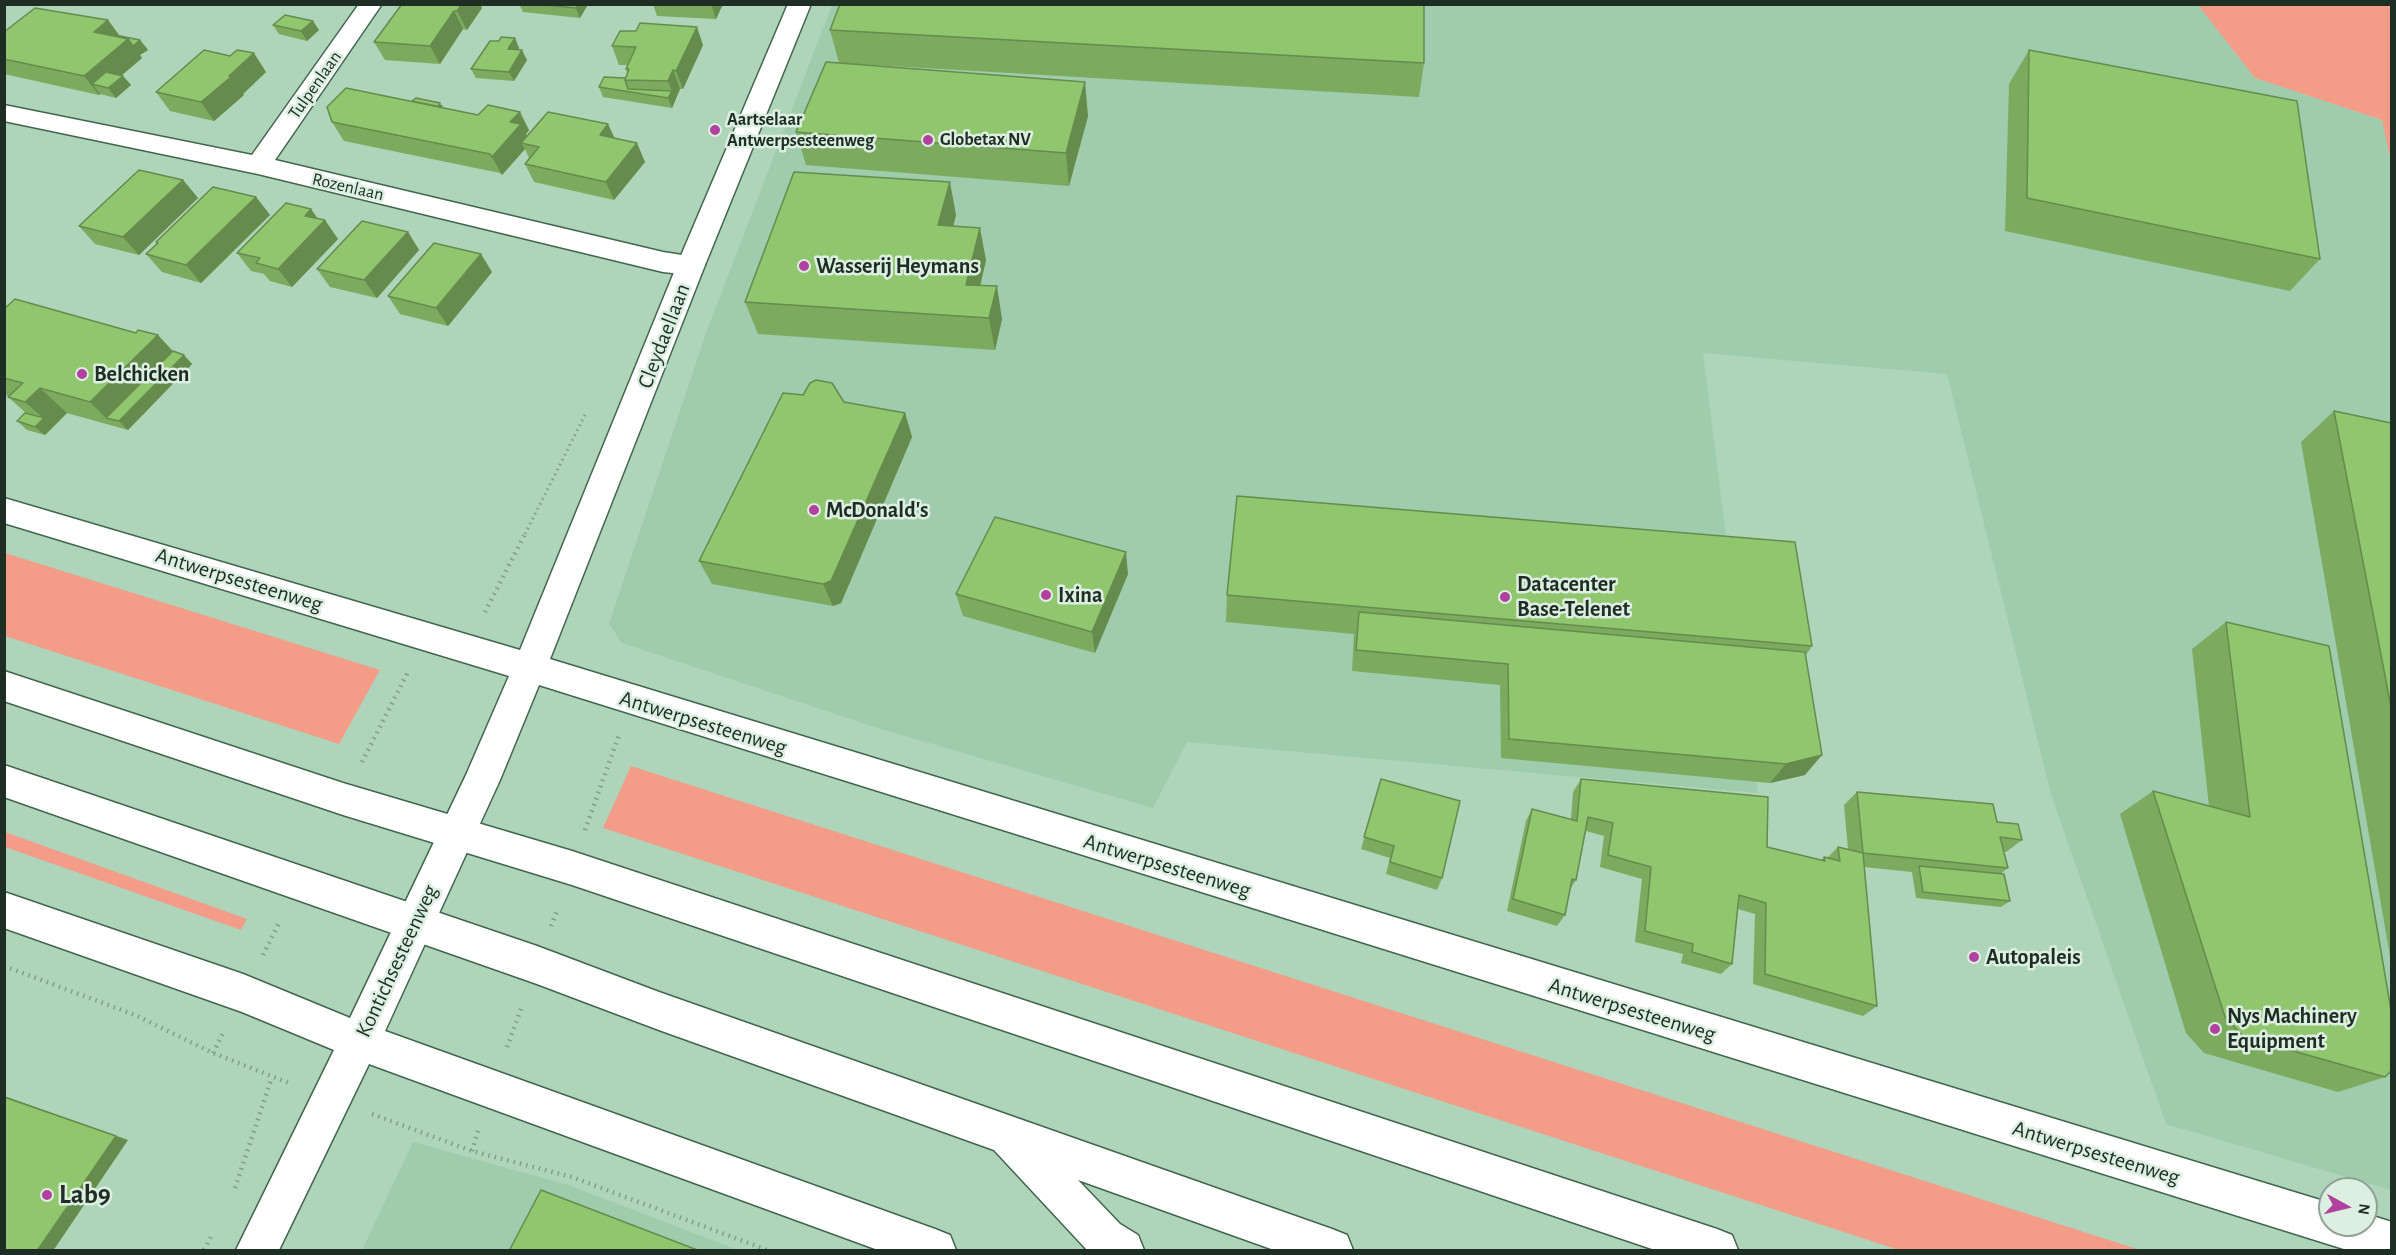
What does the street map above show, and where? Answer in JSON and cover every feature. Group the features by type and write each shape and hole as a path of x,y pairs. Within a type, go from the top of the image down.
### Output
{"main road":[{"name":"Tulpenlaan","path":"258,165 371,4"},
{"name":"Cleydaellaan","path":"528,668 592,518 691,265 800,4"},
{"name":"Rozenlaan","path":"4,113 258,165 663,262 691,265"},
{"name":"Antwerpsesteenweg","path":"4,510 528,668 2318,1221"},
{"name":"Kontichsesteenweg","path":"258,1251 416,923 528,668"},
{"path":"4,686 343,799 572,868 1718,1251"},
{"path":"4,781 416,923 1332,1251"},
{"path":"4,909 243,993 359,1041 935,1251"},
{"path":"1005,1134 1106,1239 1123,1251"},
{"name":"Antwerpsesteenweg","path":"2371,1237 2391,1243"}],"path":[{"path":"4,966 135,1015 213,1053 272,1077 472,1150 572,1177 767,1251"},
{"path":"230,1199 272,1077"},
{"path":"204,1251 214,1230"}],"shaded area":[{"path":"832,5 2198,5 2255,78 2382,120 2391,162 2391,1190 2378,1186 2378,1177 2347,1177 2166,1124 2051,794 1947,374 1703,353 1758,793 1187,742 1153,808 874,727 622,643 609,624 706,333"},
{"path":"2198,5 2391,5 2391,162 2382,120 2255,78"},
{"path":"5,553 380,670 339,744 5,636"},
{"path":"631,766 2140,1250 1899,1250 603,828"},
{"path":"5,832 247,919 241,930 5,847"},
{"path":"413,1142 568,1185 738,1250 362,1250"}],"building":[{"path":"402,4 462,4 457,11 454,11 430,46 374,42"},
{"path":"536,4 578,4 576,8"},
{"path":"840,4 1424,4 1424,63 830,30"},
{"path":"35,8 108,20 94,32 128,39 84,76 4,59 4,32"},
{"path":"285,15 313,21 301,31 273,25"},
{"path":"640,23 697,27 676,71 673,70 668,81 625,80 629,69 626,69 636,47 612,46 620,31 636,31"},
{"path":"110,34 140,40 133,46 128,39"},
{"path":"501,37 515,38 508,49 522,50 509,72 471,69 490,41 499,41"},
{"path":"204,50 230,56 237,50 254,53 229,76 231,77 201,102 156,92"},
{"path":"2029,50 2297,101 2320,259 2027,198"},
{"path":"826,62 1085,82 1066,153 796,132"},
{"path":"106,72 123,76 108,88 92,84"},
{"path":"604,77 625,78 628,89 672,91 668,98 599,87"},
{"path":"346,88 478,115 488,105 520,112 510,122 521,124 492,157 490,154 332,122 327,107"},
{"path":"416,98 440,103 439,105 442,106 412,101"},
{"path":"548,112 608,124 600,135 637,143 606,182 525,164 539,147 521,143"},
{"path":"139,170 183,180 123,237 79,226"},
{"path":"794,172 950,182 938,225 980,228 966,285 997,286 989,318 745,302"},
{"path":"213,187 256,197 186,265 146,254 158,243 156,242"},
{"path":"286,203 311,209 305,216 325,220 278,269 256,263 260,258 237,253"},
{"path":"362,221 408,232 364,280 317,269"},
{"path":"434,243 481,254 436,308 388,296"},
{"path":"15,299 136,333 138,330 158,335 90,402 40,388 25,402 8,397 23,383 4,378 4,309"},
{"path":"173,351 184,355 119,421 106,418"},
{"name":"McDonald's","path":"816,380 832,383 844,402 905,413 831,581 823,584 699,561 783,393 803,395 810,383"},
{"path":"2334,411 2391,423 2391,707"},
{"path":"25,413 44,418 35,427 17,421"},
{"name":"Datacenter Base-Telenet","path":"1237,496 1795,542 1812,646 1227,595"},
{"name":"Ixina","path":"995,517 1126,552 1092,632 956,594"},
{"path":"1359,612 1805,652 1822,755 1786,764 1509,739 1508,664 1356,650"},
{"path":"2226,622 2329,646 2391,1010 2391,1071 2385,1077 2244,1037 2225,1017 2153,791 2250,817"},
{"path":"1381,779 1460,801 1442,878 1390,862 1394,846 1364,837"},
{"path":"1581,779 1768,797 1767,847 1825,861 1824,857 1840,861 1838,847 1863,853 1877,1006 1765,974 1766,903 1739,895 1732,964 1692,952 1693,944 1645,931 1651,867 1608,855 1613,823 1588,817 1576,880 1572,879 1565,915 1513,899 1532,809 1577,821"},
{"path":"1857,792 1993,804 1997,822 2018,824 2022,840 2000,837 2008,868 1863,853"},
{"path":"1919,866 2004,874 2010,901 1923,892"},
{"name":"Lab9","path":"4,1097 116,1136 37,1251 4,1251"},
{"path":"541,1190 700,1251 509,1251"}],"place":[{"name":"Aartselaar Antwerpsesteenweg","path":"715,130"},
{"name":"Globetax NV","path":"928,140"},
{"name":"Wasserij Heymans","path":"804,266"},
{"name":"Belchicken","path":"82,374"},
{"name":"McDonald's","path":"814,510"},
{"name":"Ixina","path":"1046,595"},
{"name":"Datacenter Base-Telenet","path":"1505,597"},
{"name":"Autopaleis","path":"1974,957"},
{"name":"Nys Machinery Equipment","path":"2215,1029"},
{"name":"Lab9","path":"47,1195"}]}
